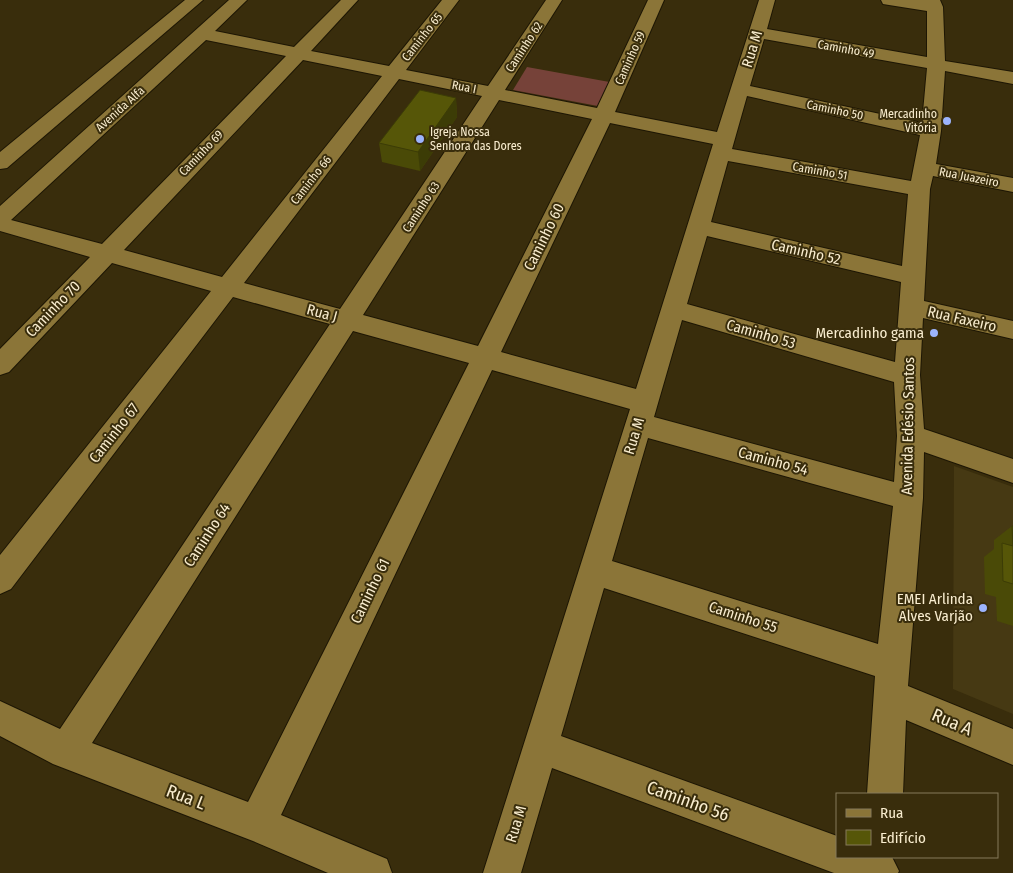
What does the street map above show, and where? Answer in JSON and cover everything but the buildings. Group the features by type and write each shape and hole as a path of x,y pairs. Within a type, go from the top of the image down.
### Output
{"street":[{"name":"Avenida Alfa","path":"0,218 40,156 195,0"},
{"name":"Avenida Alfa","path":"0,164 40,156 202,34 239,0"},
{"name":"Caminho 69","path":"107,253 296,54 350,0"},
{"name":"Caminho 65","path":"394,73 451,0"},
{"name":"Caminho 62","path":"494,94 554,0"},
{"name":"Caminho 59","path":"604,116 656,0"},
{"name":"Rua M","path":"502,873 767,0"},
{"path":"889,0 934,4"},
{"name":"Avenida Edésio Santos","path":"885,793 892,680 908,498 911,436 907,375 913,277 922,179 931,131 936,64 934,4"},
{"name":"Rua I","path":"202,34 604,116 722,147"},
{"name":"Caminho 49","path":"757,34 1013,78"},
{"name":"Caminho 66","path":"228,287 394,73"},
{"name":"Caminho 50","path":"740,89 931,131"},
{"name":"Caminho 63","path":"348,320 494,94"},
{"name":"Caminho 60","path":"484,358 604,116"},
{"name":"Caminho 51","path":"722,147 922,179"},
{"name":"Rua Juazeiro","path":"922,179 1013,185"},
{"name":"Rua J","path":"0,224 484,358 641,413"},
{"name":"Caminho 52","path":"698,226 913,277"},
{"name":"Caminho 70","path":"0,365 107,253"},
{"name":"Caminho 67","path":"0,579 228,287"},
{"name":"Rua Faxeiro","path":"912,307 1013,330"},
{"name":"Caminho 53","path":"673,309 907,375"},
{"name":"Caminho 64","path":"66,750 348,320"},
{"name":"Caminho 61","path":"257,824 484,358"},
{"name":"Caminho 54","path":"641,413 908,498"},
{"path":"911,436 1013,471"},
{"name":"Caminho 55","path":"594,570 892,680"},
{"name":"Rua A","path":"892,680 1013,747"},
{"name":"Rua L","path":"0,718 66,750 257,824 373,873"},
{"name":"Caminho 56","path":"540,746 836,855"},
{"path":"846,858 881,867"}],"shaded area":[{"path":"527,67 615,83 603,107 513,90"},
{"name":"EMEI Arlinda Alves Varjão","path":"954,466 1013,487 1013,714 953,689"}],"place":[{"name":"Mercadinho Vitória","path":"947,121"},
{"name":"Igreja Nossa Senhora das Dores","path":"420,139"},
{"name":"Mercadinho gama","path":"934,333"},
{"name":"EMEI Arlinda Alves Varjão","path":"983,608"}]}
